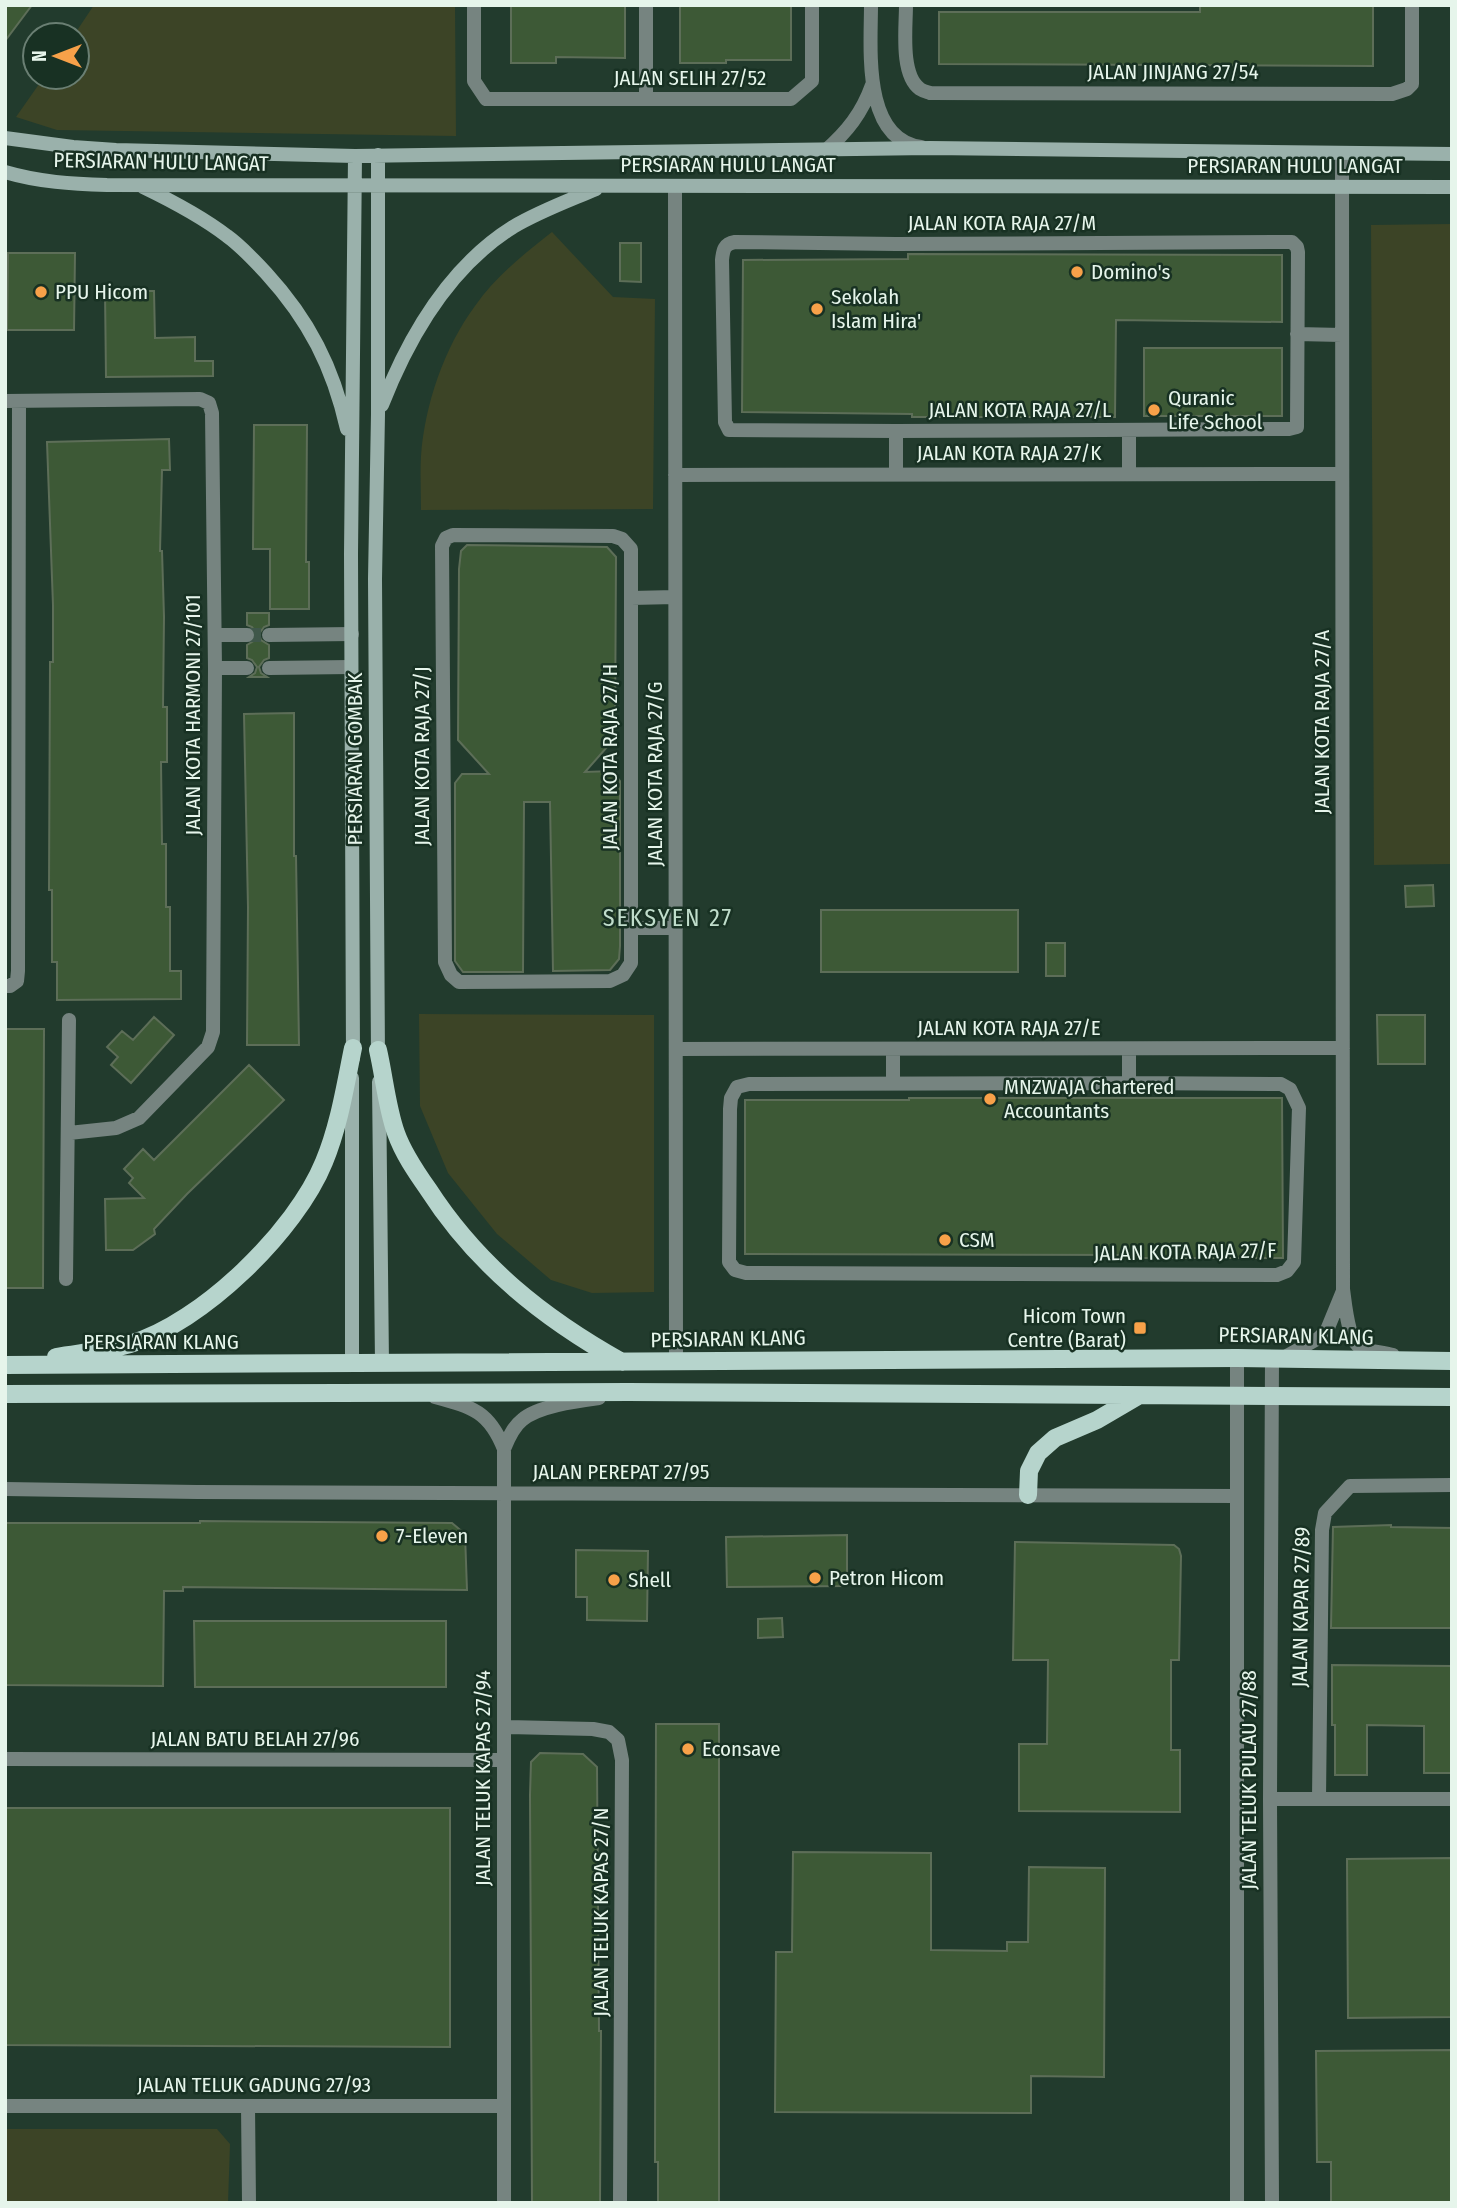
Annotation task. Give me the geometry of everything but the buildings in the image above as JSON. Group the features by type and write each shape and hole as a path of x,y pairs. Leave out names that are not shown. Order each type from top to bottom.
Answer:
{"main road":[{"name":"PERSIARAN HULU LANGAT","path":"5,138 116,150 355,156 930,148 1452,154"},
{"name":"PERSIARAN GOMBAK","path":"378,155 379,414 375,579 382,1364"},
{"name":"PERSIARAN GOMBAK","path":"352,1364 351,667 355,156"},
{"name":"PERSIARAN HULU LANGAT","path":"5,172 67,183 139,185 1452,187"},
{"path":"139,185 174,202 229,237 284,293 306,322 322,353 340,397 352,454"},
{"path":"379,414 416,330 446,288 478,254 511,229 544,210 604,186"},
{"path":"7,1365 129,1345 147,1338 167,1329 213,1298 255,1261 287,1226 306,1198 323,1165 337,1128 353,1048"},
{"path":"378,1049 396,1133 407,1157 449,1223 506,1282 564,1328 623,1363"},
{"name":"PERSIARAN KLANG","path":"7,1365 1237,1358 1452,1361"},
{"path":"5,1394 628,1392 1452,1396"},
{"path":"1028,1495 1029,1471 1038,1453 1055,1438 1097,1420 1138,1396"}],"street":[{"name":"JALAN SELIH 27/52","path":"474,5 474,81 486,99 791,99 813,81 813,5"},
{"path":"646,5 646,99"},
{"path":"871,5 872,85 880,111 900,139 913,146 930,148"},
{"name":"JALAN JINJANG 27/54","path":"906,5 906,61 910,77 919,89 930,93 1392,94 1407,89 1412,84 1412,5"},
{"path":"825,150 844,135 866,102 872,85"},
{"name":"JALAN KOTA RAJA 27/A","path":"1342,154 1343,1290 1350,1333 1356,1344 1361,1348 1419,1360"},
{"name":"JALAN KOTA RAJA 27/G","path":"675,186 676,1362"},
{"name":"JALAN KOTA RAJA 27/M","path":"739,431 729,430 725,422 722,260 724,247 728,243 1292,242 1298,252 1298,423"},
{"path":"1297,334 1342,335"},
{"name":"JALAN KOTA HARMONI 27/101","path":"12,401 200,399 209,403 212,414 215,635 213,1032 208,1047 139,1118 116,1128 69,1133"},
{"path":"11,984 18,971 12,401"},
{"name":"JALAN KOTA RAJA 27/L","path":"739,431 1289,429 1297,427 1298,423"},
{"path":"896,431 896,474"},
{"path":"1129,431 1129,474"},
{"name":"JALAN KOTA RAJA 27/K","path":"675,475 1342,474"},
{"name":"JALAN KOTA RAJA 27/J","path":"622,539 613,536 453,535 446,538 442,546 445,962 451,975 459,982 610,981 623,975"},
{"name":"JALAN KOTA RAJA 27/H","path":"622,539 631,549 631,963 623,975"},
{"path":"631,598 675,597"},
{"path":"269,635 352,634"},
{"path":"215,635 247,635"},
{"path":"269,668 351,667"},
{"path":"215,668 247,668"},
{"path":"631,928 676,928"},
{"path":"66,1279 69,1020"},
{"name":"JALAN KOTA RAJA 27/E","path":"676,1049 1343,1048"},
{"path":"893,1049 893,1084"},
{"path":"1129,1049 1129,1083"},
{"name":"JALAN KOTA RAJA 27/F","path":"1129,1083 1281,1084 1290,1089 1299,1108 1294,1262 1287,1271 1277,1275 746,1273 735,1270 729,1262 730,1109 731,1098 737,1087 749,1084 1129,1083"},
{"name":"JALAN KOTA RAJA 27/A","path":"1277,1358 1318,1338 1327,1330 1343,1290"},
{"name":"JALAN TELUK PULAU 27/88","path":"1237,1358 1237,2203"},
{"name":"JALAN TELUK PULAU 27/88","path":"1272,2203 1269,1799 1271,1396 1277,1358"},
{"path":"504,1449 522,1419 532,1414 628,1392"},
{"path":"420,1393 480,1412 497,1430 504,1449"},
{"name":"JALAN TELUK KAPAS 27/94","path":"504,1449 504,2203"},
{"name":"JALAN KAPAR 27/89","path":"1319,1799 1322,1530 1325,1513 1350,1486 1452,1485"},
{"name":"JALAN PEREPAT 27/95","path":"5,1489 1237,1496"},
{"name":"JALAN TELUK KAPAS 27/N","path":"504,1727 593,1729 610,1732 618,1740 622,1760 620,2203"},
{"name":"JALAN BATU BELAH 27/96","path":"5,1759 504,1760"},
{"path":"1269,1799 1452,1799"},
{"name":"JALAN TELUK GADUNG 27/93","path":"5,2106 503,2106"},
{"path":"248,2106 250,2203"}],"green space":[{"path":"94,5 455,5 456,136 57,130 16,117 34,91 91,91 91,21 83,21"},
{"path":"1452,224 1452,864 1374,865 1371,225"},
{"path":"552,232 613,297 655,299 653,509 421,510 423,436 445,358 464,322 483,295 511,266"},
{"path":"419,1014 654,1015 654,1292 592,1293 551,1280 497,1234 448,1173 420,1106"},
{"path":"5,2129 217,2129 230,2144 228,2203 5,2203"}],"tunnel":[{"path":"247,635 269,635"}],"place":[{"name":"Domino's","path":"1077,272"},
{"name":"PPU Hicom","path":"41,292"},
{"name":"Sekolah Islam Hira'","path":"817,309"},
{"name":"Quranic Life School","path":"1154,410"},
{"name":"MNZWAJA Chartered Accountants","path":"990,1099"},
{"name":"CSM","path":"945,1240"},
{"name":"Hicom Town Centre (Barat)","path":"1140,1328"},
{"name":"7-Eleven","path":"382,1536"},
{"name":"Petron Hicom","path":"815,1578"},
{"name":"Shell","path":"614,1580"},
{"name":"Econsave","path":"688,1749"}],"district":[{"name":"SEKSYEN 27","path":"668,918"}]}
